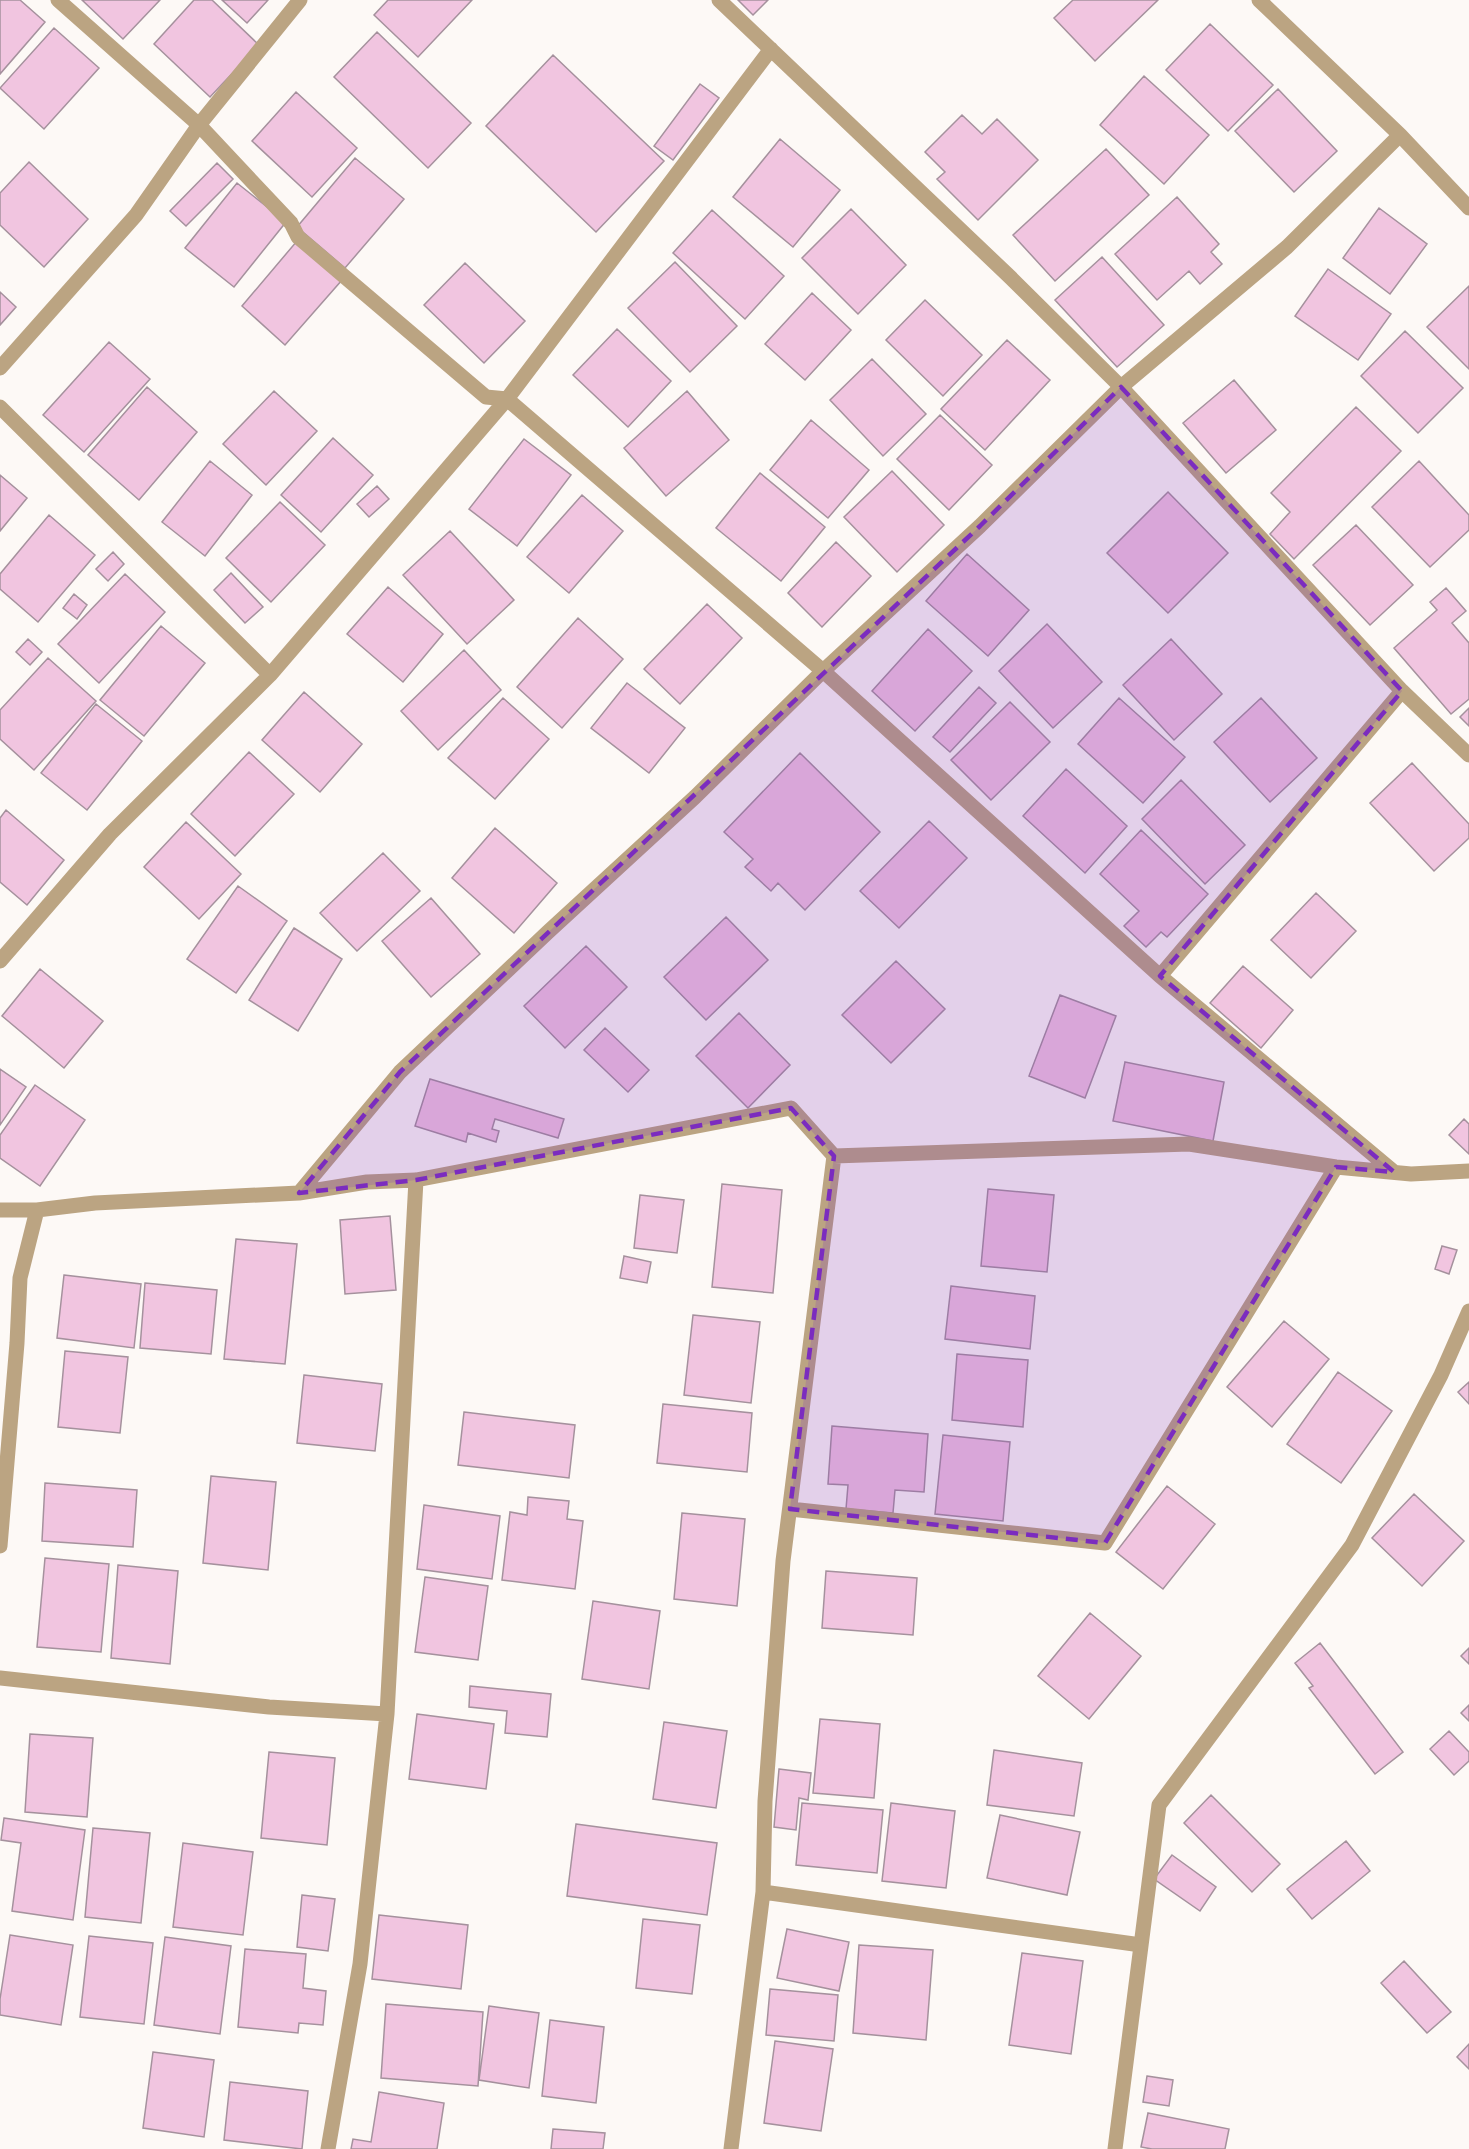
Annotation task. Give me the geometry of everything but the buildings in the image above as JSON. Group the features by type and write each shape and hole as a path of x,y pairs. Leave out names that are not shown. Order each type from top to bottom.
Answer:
{"street":[{"path":"58,0 199,125 291,223 298,237 486,397 507,399 823,671 1160,976 1394,1172"},
{"path":"0,369 136,214 199,125 300,0"},
{"path":"719,0 1002,269 1121,387 1402,691 1469,755"},
{"path":"1259,0 1400,135 1469,208"},
{"path":"0,961 110,834 270,675 507,399 771,49"},
{"path":"299,1193 400,1071 695,797 823,671 980,526 1121,387 1287,247 1400,135"},
{"path":"0,407 270,675"},
{"path":"1160,976 1402,691"},
{"path":"0,1210 37,1210 95,1203 299,1193 367,1182 416,1180 791,1108 834,1156 783,1561 765,1801 763,1892 730,2149"},
{"path":"834,1156 1189,1144 1336,1167 1411,1174 1469,1171"},
{"path":"790,1509 1105,1543 1336,1167"},
{"path":"328,2149 360,1964 387,1714 416,1180"},
{"path":"0,1546 17,1343 20,1278 37,1210"},
{"path":"1114,2149 1159,1805 1352,1545 1440,1375 1469,1311"},
{"path":"0,1678 269,1707 387,1714"},
{"path":"763,1892 1141,1945"}],"highlighted area":[{"path":"1121,387 1402,691 1160,976 1394,1172 1336,1167 1105,1543 790,1509 834,1156 791,1108 416,1180 299,1193 400,1072 980,526"}]}
